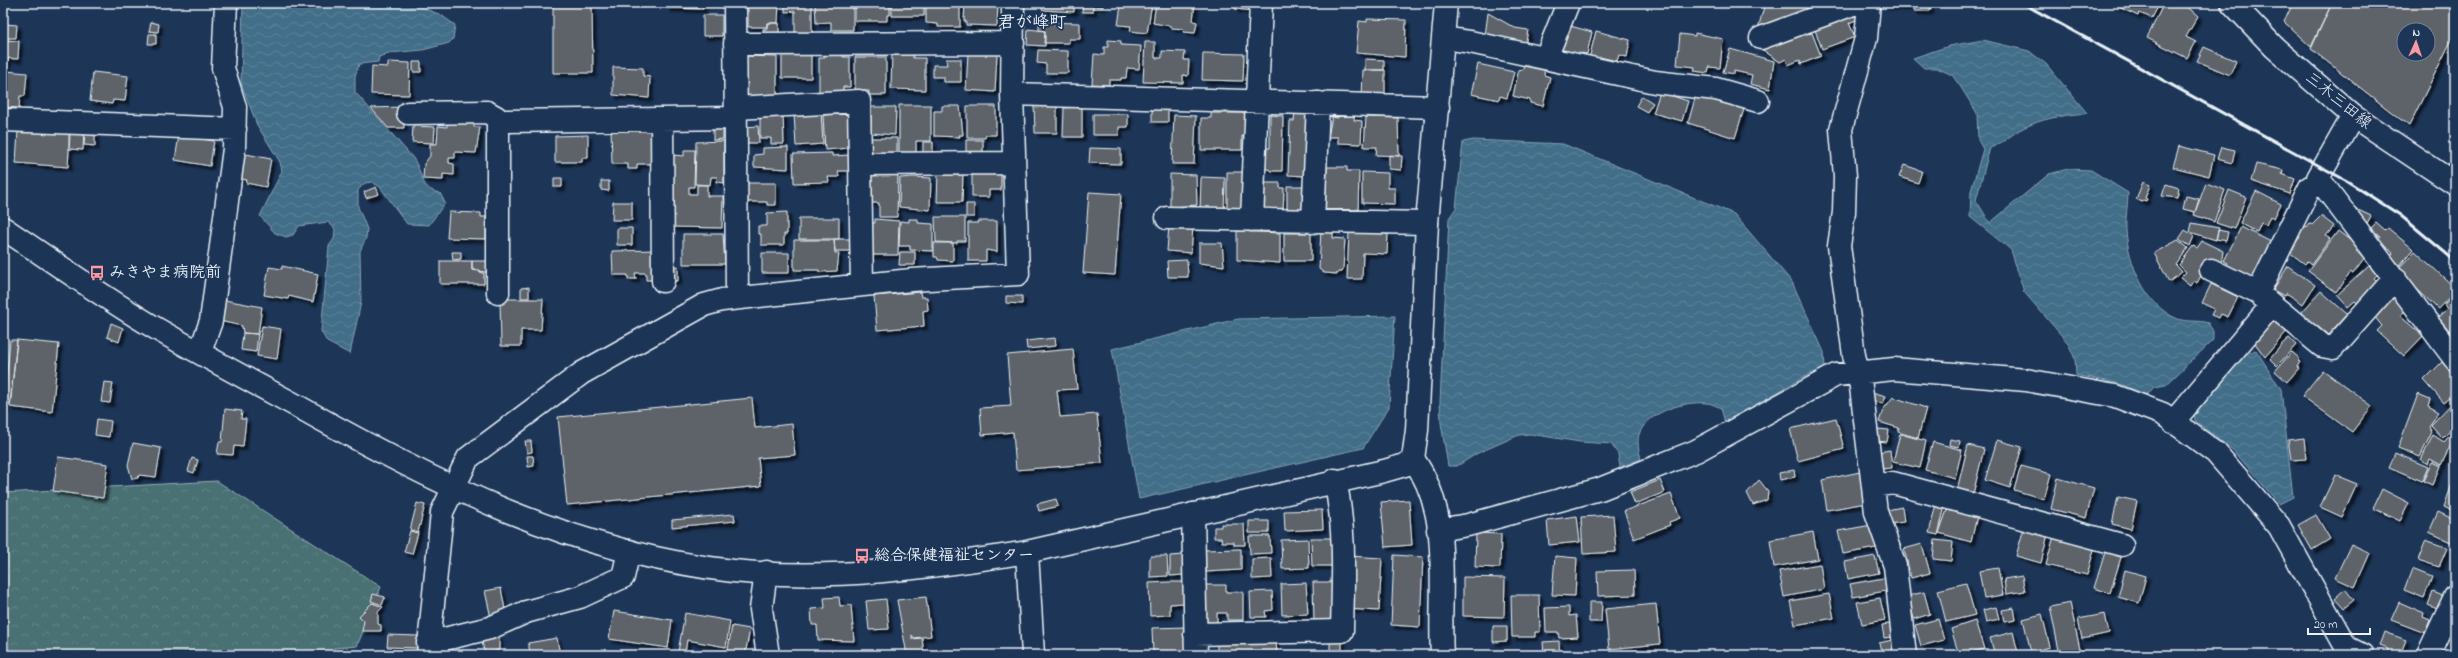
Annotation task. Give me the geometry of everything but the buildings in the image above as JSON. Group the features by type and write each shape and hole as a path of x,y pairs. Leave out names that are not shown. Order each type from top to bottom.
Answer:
{"street":[{"path":"200,352 211,321 235,128 235,107 223,68 226,3"},
{"path":"735,3 737,298"},
{"path":"629,551 622,577 587,593 526,612 490,628 428,649 442,512 468,458 582,373 704,305 737,298 918,279 1018,274 1012,94 1013,3"},
{"path":"1252,220 1261,3"},
{"path":"1442,655 1442,569 1437,511 1427,480 1413,459 1427,223 1446,3"},
{"path":"1546,58 1568,3"},
{"path":"1761,38 1856,3"},
{"path":"1869,3 1866,38 1841,129 1845,176 1844,212 1839,246 1840,264 1857,373 1861,387 1876,512 1895,566 1905,655"},
{"name":"三木三田線","path":"2232,3 2274,47 2353,116 2455,184"},
{"path":"1444,38 1470,42 1655,82 1716,89 1758,100"},
{"path":"736,44 1013,43"},
{"path":"1012,94 1438,107"},
{"path":"498,124 506,121 662,119 859,101 862,285"},
{"path":"1313,222 1318,104"},
{"path":"408,113 487,112 496,117 498,124 498,293"},
{"path":"2353,116 2318,178 2455,359"},
{"path":"662,119 663,281"},
{"path":"3,120 235,128"},
{"path":"860,164 1014,162"},
{"path":"2173,422 2265,299 2310,187 2321,182"},
{"path":"1167,218 1427,223"},
{"path":"3,228 156,328 394,460 513,515 596,543 690,564 735,571 864,573 979,560 1027,552 1405,465 1413,459"},
{"path":"2211,270 2265,299 2322,346 2333,348 2395,278"},
{"path":"1438,530 1468,525 1600,489 1696,451 1836,375 1894,369 2026,380 2115,396 2163,414 2216,453 2280,526 2346,647 2359,654"},
{"path":"1193,514 1196,644 1342,631 1344,546 1335,480"},
{"path":"1873,486 1893,483 2122,545"},
{"path":"1027,552 1033,655"},
{"path":"766,572 761,609 768,655"},
{"path":"2428,655 2455,597"}],"green space":[{"path":"217,481 381,587 357,646 334,648 333,655 3,655 3,493"}],"water":[{"path":"243,3 411,3 441,15 455,25 453,39 449,43 423,50 389,53 379,57 378,62 359,64 355,76 355,92 413,158 428,188 440,193 445,203 429,225 407,224 380,187 372,182 365,183 358,190 358,207 367,229 366,238 360,251 361,302 350,354 327,342 321,331 329,246 334,239 335,229 328,222 299,226 293,235 286,237 275,233 260,216 282,171 280,162 257,125 241,83"},
{"path":"1983,40 2029,51 2046,64 2087,113 2058,117 2037,122 2025,127 1990,148 1976,200 1990,223 2049,174 2068,169 2091,170 2128,193 2126,225 2127,242 2130,256 2140,282 2148,294 2166,313 2181,320 2208,323 2213,331 2213,340 2166,385 2154,387 2147,395 2117,383 2076,375 2075,359 2068,343 2024,292 2011,250 1970,217 1971,191 1983,149 1978,140 1977,113 1952,75 1937,68 1924,68 1913,58 1949,46"},
{"path":"1473,140 1563,144 1734,214 1792,282 1824,352 1825,368 1800,379 1725,423 1721,408 1708,403 1688,404 1660,413 1652,418 1640,432 1638,442 1641,459 1620,467 1618,454 1611,444 1580,442 1530,434 1519,435 1478,453 1457,466 1448,466 1441,423 1440,402 1449,218 1456,208 1463,142"},
{"path":"1395,316 1389,407 1363,448 1139,499 1112,349 1238,319"},
{"path":"2256,350 2281,389 2293,497 2279,504 2234,451 2195,421 2194,409 2243,355"}],"railway":[{"path":"2022,3 2347,181 2400,215 2455,261"}],"place":[{"name":"みきやま病院前","path":"97,273"},
{"name":"総合保健福祉センター","path":"862,556"}],"district":[{"name":"君が峰町","path":"1032,22"}]}
